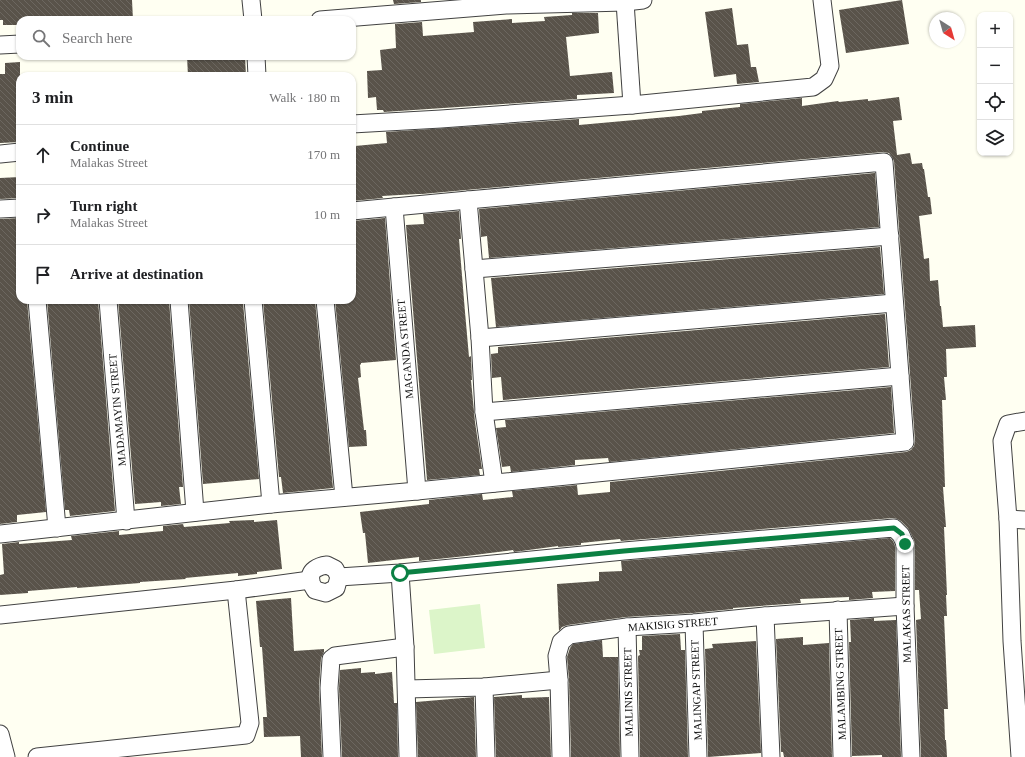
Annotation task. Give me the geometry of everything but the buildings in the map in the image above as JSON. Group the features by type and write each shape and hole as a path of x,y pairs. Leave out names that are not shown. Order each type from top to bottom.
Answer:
{"street":[{"path":"251,0 253,16"},
{"path":"356,17 506,5 625,2 643,0"},
{"path":"356,124 632,105 813,87 824,79 830,66 822,0"},
{"path":"625,2 632,105"},
{"path":"0,45 16,44"},
{"path":"256,60 257,72"},
{"path":"0,154 16,152"},
{"path":"0,534 271,504 417,491 905,442 884,162 356,211"},
{"path":"468,200 480,338 484,412 494,483"},
{"name":"MAGANDA STREET","path":"394,207 417,491"},
{"path":"0,209 16,208"},
{"path":"474,270 890,236"},
{"path":"480,338 894,303"},
{"path":"37,304 57,528"},
{"name":"MADAMAYIN STREET","path":"108,304 126,520"},
{"path":"179,304 195,512"},
{"path":"254,304 271,504"},
{"path":"325,304 344,497"},
{"path":"484,412 900,376"},
{"path":"1022,753 1018,641 1002,441 1008,424 1025,421"},
{"path":"1008,519 1025,520"},
{"name":"MALAKAS STREET","path":"236,590 310,580 312,572 318,566 327,565 335,569 339,577 400,573 624,551 894,528 902,534 905,544 905,606 911,757"},
{"path":"400,573 407,689 408,757"},
{"path":"0,615 236,590 250,723 246,735 36,757"},
{"name":"MAKISIG STREET","path":"561,757 557,656 561,642 569,635 627,627 905,606"},
{"name":"MALAMBING STREET","path":"838,610 842,757"},
{"path":"765,616 771,757"},
{"name":"MALINGAP STREET","path":"694,623 698,757"},
{"name":"MALINIS STREET","path":"627,627 630,757"},
{"path":"332,757 329,688 331,660 335,656 405,647"},
{"path":"407,689 484,687 559,680"},
{"path":"484,687 486,757"},
{"path":"0,734 6,757"}],"green space":[{"path":"480,604 485,648 434,654 429,610"}],"route":[{"path":"400,573 624,551 894,528 902,534 905,544"}]}
